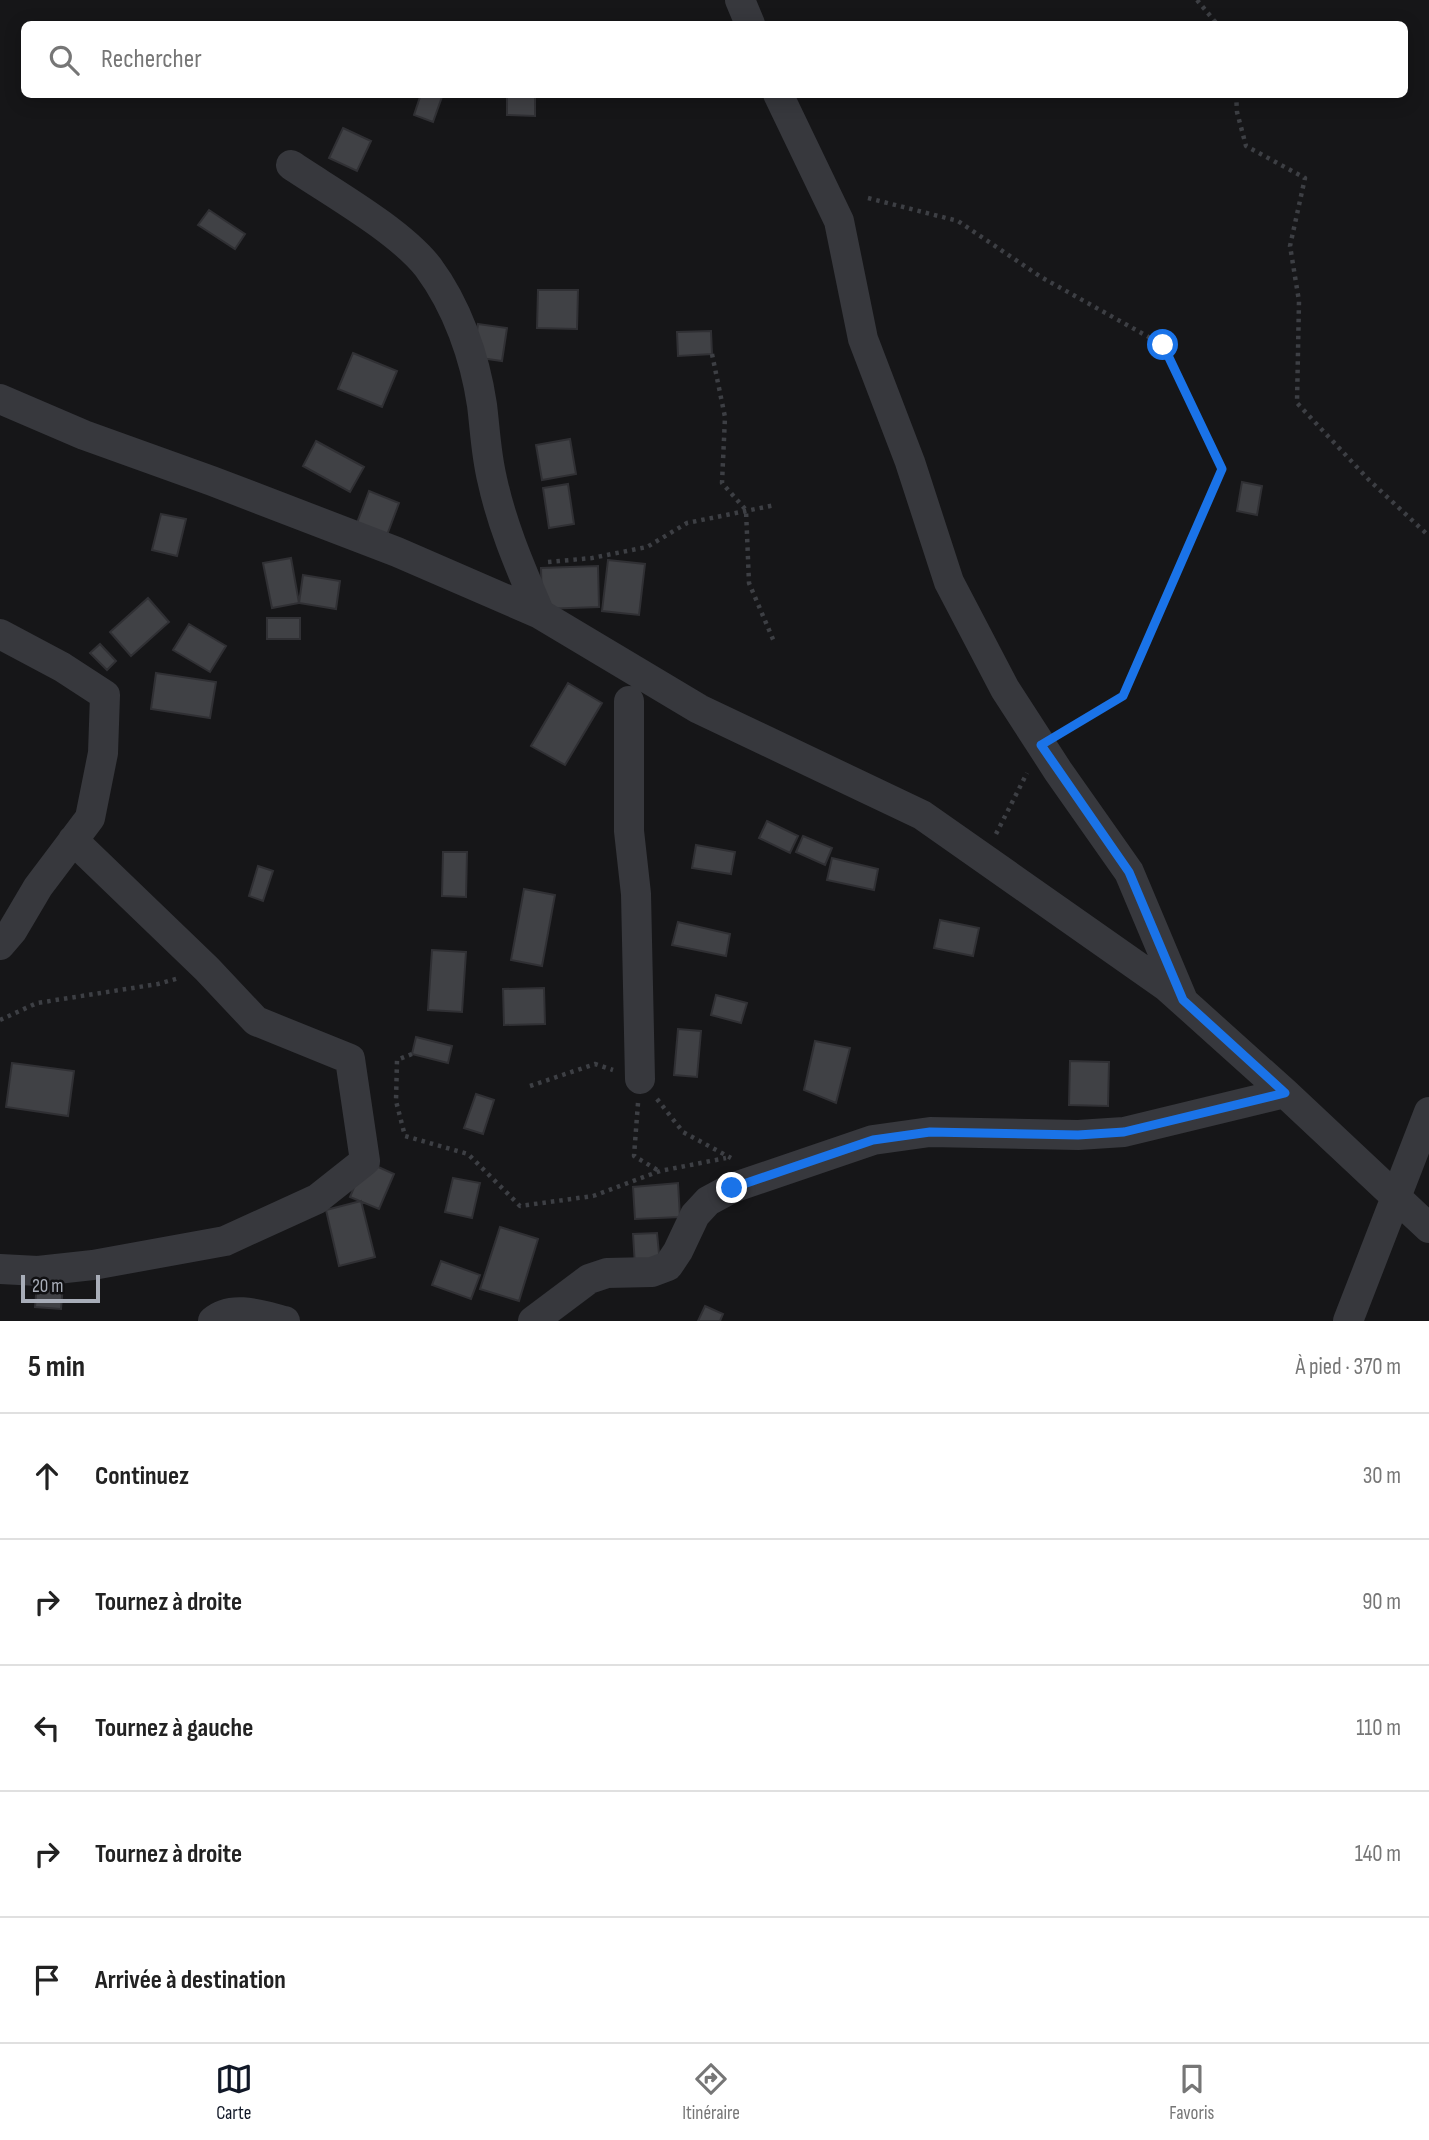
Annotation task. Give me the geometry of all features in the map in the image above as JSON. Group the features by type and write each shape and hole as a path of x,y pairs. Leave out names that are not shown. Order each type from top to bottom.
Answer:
{"street":[{"path":"740,0 749,21"},
{"path":"780,98 839,221 863,339 910,462 949,582 1005,689 1129,872 1183,1000"},
{"path":"291,165 391,232 426,265 448,298 472,356 482,403 491,475 507,536 540,614"},
{"path":"0,399 84,435 397,552 540,614 699,709 922,815 1183,1000 1429,1228"},
{"path":"0,634 62,667 105,695 103,753 90,818 38,887 12,931 0,945"},
{"path":"629,701 629,831 636,894 640,1079"},
{"path":"0,1269 38,1271 93,1265 225,1241 317,1199 365,1161 350,1059 256,1021 207,969 73,840"},
{"path":"533,1321 589,1279 607,1273 652,1272 668,1266 695,1215 708,1201 732,1188 873,1140 930,1132 1078,1135 1124,1132 1285,1093"},
{"path":"1348,1321 1429,1112"},
{"path":"213,1321 219,1316 246,1312 285,1321"}],"path":[{"path":"1197,0 1214,21"},
{"path":"1236,98 1246,146 1305,178 1290,246 1299,301 1297,402 1369,480 1429,536"},
{"path":"868,198 958,221 1041,277 1163,345 1222,469 1123,696 1041,745 983,858"},
{"path":"712,354 725,418 722,483 746,510 749,583 775,644"},
{"path":"520,565 592,558 647,547 687,523 775,505"},
{"path":"0,1020 37,1003 158,984 207,969"},
{"path":"412,1054 397,1060 396,1101 405,1136 468,1154 520,1206 593,1196 660,1171 730,1158"},
{"path":"530,1086 595,1063 640,1079 683,1132 765,1177"},
{"path":"640,1079 634,1156 660,1171"}],"building":[{"path":"420,98 442,98 433,122 414,115"},
{"path":"507,98 535,98 535,116 507,115"},
{"path":"343,128 371,141 357,171 329,158"},
{"path":"209,210 245,234 235,249 198,225"},
{"path":"538,290 578,290 577,329 537,328"},
{"path":"478,324 507,328 502,361 473,357"},
{"path":"711,331 712,354 678,356 677,332"},
{"path":"353,353 397,371 382,407 338,389"},
{"path":"570,439 576,474 542,480 536,445"},
{"path":"316,441 364,467 350,492 303,466"},
{"path":"1242,482 1262,486 1257,515 1237,511"},
{"path":"568,484 574,524 549,528 543,488"},
{"path":"369,491 399,503 387,535 357,523"},
{"path":"161,514 186,519 177,556 152,550"},
{"path":"291,558 299,603 272,608 263,563"},
{"path":"608,560 645,564 639,615 602,611"},
{"path":"598,566 599,607 542,609 541,568"},
{"path":"303,575 340,581 336,609 299,603"},
{"path":"148,598 169,622 131,656 110,632"},
{"path":"267,618 300,618 300,639 267,639"},
{"path":"189,624 226,646 210,672 173,650"},
{"path":"100,644 116,661 107,670 90,653"},
{"path":"156,673 216,682 210,718 151,709"},
{"path":"568,683 602,703 565,765 531,746"},
{"path":"767,821 798,836 790,853 759,838"},
{"path":"803,836 832,848 825,865 796,852"},
{"path":"696,845 735,852 731,874 692,868"},
{"path":"443,852 467,852 466,897 442,896"},
{"path":"832,858 878,869 874,890 827,880"},
{"path":"258,866 273,871 263,901 249,896"},
{"path":"524,889 555,895 542,966 511,960"},
{"path":"940,920 979,928 973,956 934,948"},
{"path":"678,922 730,934 726,956 672,945"},
{"path":"432,950 466,952 462,1012 428,1010"},
{"path":"544,988 545,1024 504,1025 503,989"},
{"path":"716,995 747,1003 741,1023 711,1015"},
{"path":"678,1029 701,1031 697,1077 674,1075"},
{"path":"416,1037 452,1046 448,1063 412,1054"},
{"path":"815,1041 850,1048 836,1103 804,1090"},
{"path":"1070,1061 1109,1062 1108,1106 1069,1105"},
{"path":"12,1063 74,1071 68,1116 6,1107"},
{"path":"476,1094 494,1100 483,1134 464,1128"},
{"path":"365,1161 394,1174 379,1209 350,1197"},
{"path":"453,1178 480,1183 472,1218 445,1212"},
{"path":"678,1183 680,1217 635,1219 633,1187"},
{"path":"361,1201 375,1257 339,1266 326,1210"},
{"path":"500,1227 538,1239 519,1301 480,1289"},
{"path":"657,1233 660,1264 635,1266 633,1234"},
{"path":"441,1261 480,1275 471,1299 432,1285"},
{"path":"38,1271 64,1273 61,1309 35,1307"},
{"path":"705,1306 723,1314 720,1321 698,1321"}],"route":[{"path":"732,1188 873,1140 930,1132 1078,1135 1124,1132 1285,1093 1183,1000 1129,872 1041,745 1123,696 1222,469 1163,345"}]}
